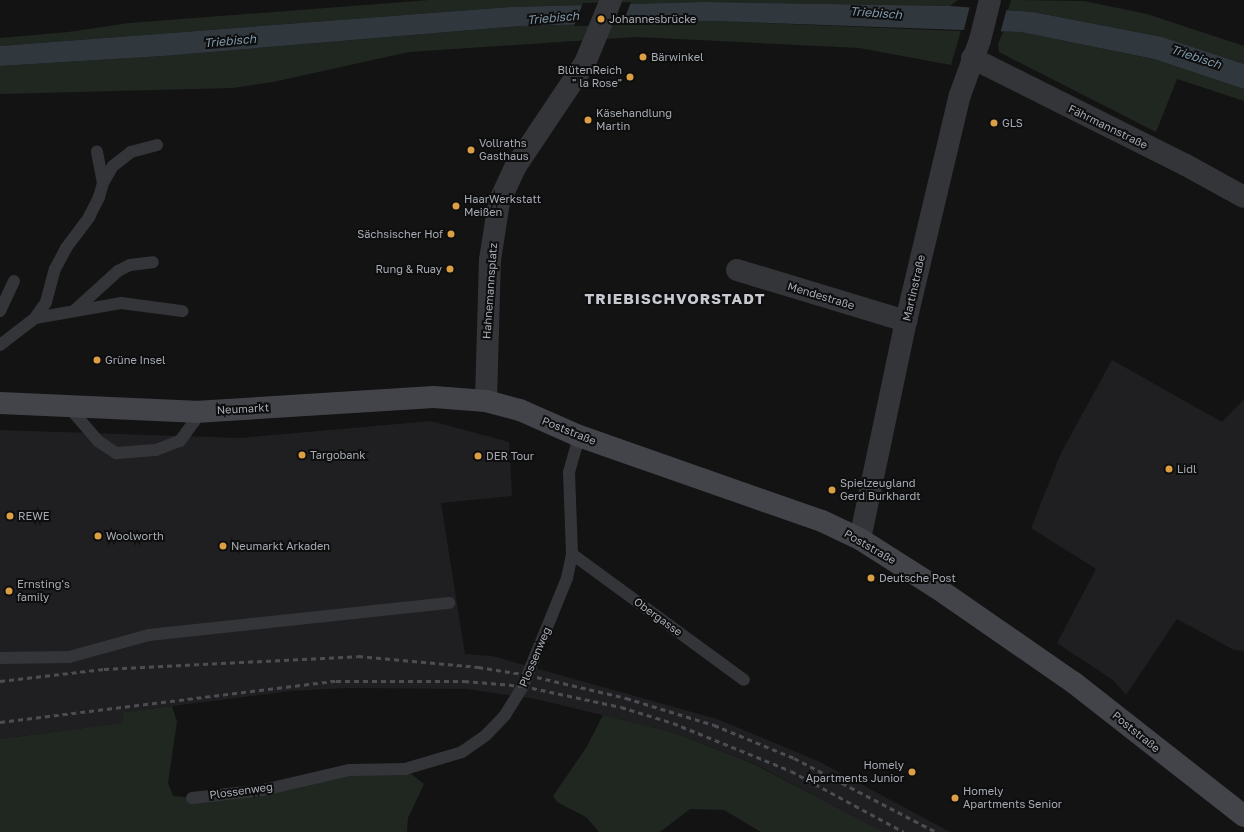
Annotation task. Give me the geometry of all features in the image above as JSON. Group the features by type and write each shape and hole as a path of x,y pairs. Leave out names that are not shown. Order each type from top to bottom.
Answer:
{"main road":[{"name":"Neumarkt","path":"0,404 67,405 195,412 434,397 486,401"},
{"name":"Poststraße","path":"486,401 520,410 578,436 822,521 860,539 938,588 1073,682 1244,816"}],"street":[{"name":"Hahnemannsplatz","path":"486,401 490,260 499,202 516,166 585,63 611,0"},
{"name":"Martinstraße","path":"860,539 906,321 960,95 976,49 990,0"},
{"name":"Fährmannstraße","path":"976,49 1244,197"},
{"name":"Mendestraße","path":"737,270 906,321"}],"lane":[{"path":"0,345 35,318 46,302 55,269 66,248 89,217 103,183 113,166 131,152 157,145"},
{"path":"97,152 103,183"},
{"path":"75,310 118,271 130,265 153,262"},
{"path":"0,311 14,281"},
{"path":"35,318 121,303 182,311"},
{"path":"67,405 98,441 116,453 156,450 180,441 194,422 195,412"},
{"name":"Plossenweg","path":"192,798 263,790 349,770 406,769 462,752 486,735 505,715 523,686 567,578 572,554 569,472 578,436"},
{"name":"Obergasse","path":"572,554 744,680"},
{"path":"0,658 69,657 149,635 449,603"}],"shaded area":[{"path":"429,0 958,0 950,6 704,2 510,7 0,46 0,38 68,32 129,23"},
{"path":"1011,0 1084,1 1147,14 1244,46 1244,64 1162,37 1033,12 1008,10"},
{"path":"715,21 961,31 951,65 859,48 636,37 409,52 273,82 233,88 0,94 0,66 163,56 520,26"},
{"path":"1003,32 1021,32 1154,59 1244,89 1244,101 1177,79 1156,132 999,52 998,44"},
{"path":"1112,360 1222,422 1244,399 1244,651 1234,650 1177,619 1126,695 1113,680 1057,643 1096,569 1031,528 1061,453"},
{"path":"431,421 509,442 512,496 441,503 465,654 492,656 717,719 820,762 950,832 884,832 755,764 672,732 536,699 466,689 346,688 291,691 125,712 122,723 0,739 0,430 240,438"},
{"path":"172,706 177,722 168,783 173,796 192,798 349,770 405,769 424,784 408,818 407,832 0,832 0,739 122,723 124,712"},
{"path":"603,715 672,732 754,764 884,832 761,832 724,810 690,809 660,832 599,832 586,817 557,802 553,796 586,748"}],"water":[{"name":"Triebisch","path":"704,2 950,6 1033,12 1162,37 1244,64 1244,89 1154,59 1021,32 715,21 520,26 163,56 0,66 0,46 510,7"}],"pier":[{"path":"631,2 622,25 574,26 583,3"},
{"path":"970,6 1007,8 1000,34 963,33"}],"railway":[{"path":"0,681 104,669 358,656 478,667 528,675 626,698 714,725 794,758 936,832"},
{"path":"0,722 336,681 464,681 523,686 621,707 673,723 791,771 904,832"}],"place":[{"name":"Johannesbrücke","path":"601,19"},
{"name":"Bärwinkel","path":"643,57"},
{"name":"BlütenReich \" la Rose\"","path":"630,77"},
{"name":"Käsehandlung Martin","path":"588,120"},
{"name":"GLS","path":"994,123"},
{"name":"Vollraths Gasthaus","path":"471,150"},
{"name":"HaarWerkstatt Meißen","path":"456,206"},
{"name":"Sächsischer Hof","path":"451,234"},
{"name":"Rung & Ruay","path":"450,269"},
{"name":"Grüne Insel","path":"97,360"},
{"name":"Targobank","path":"302,455"},
{"name":"DER Tour","path":"478,456"},
{"name":"Lidl","path":"1169,469"},
{"name":"Spielzeugland Gerd Burkhardt","path":"832,490"},
{"name":"REWE","path":"10,516"},
{"name":"Woolworth","path":"98,536"},
{"name":"Neumarkt Arkaden","path":"223,546"},
{"name":"Deutsche Post","path":"871,578"},
{"name":"Ernsting's family","path":"9,591"},
{"name":"Homely Apartments Junior","path":"912,772"},
{"name":"Homely Apartments Senior","path":"955,798"}],"district":[{"name":"TRIEBISCHVORSTADT","path":"675,299"}]}
